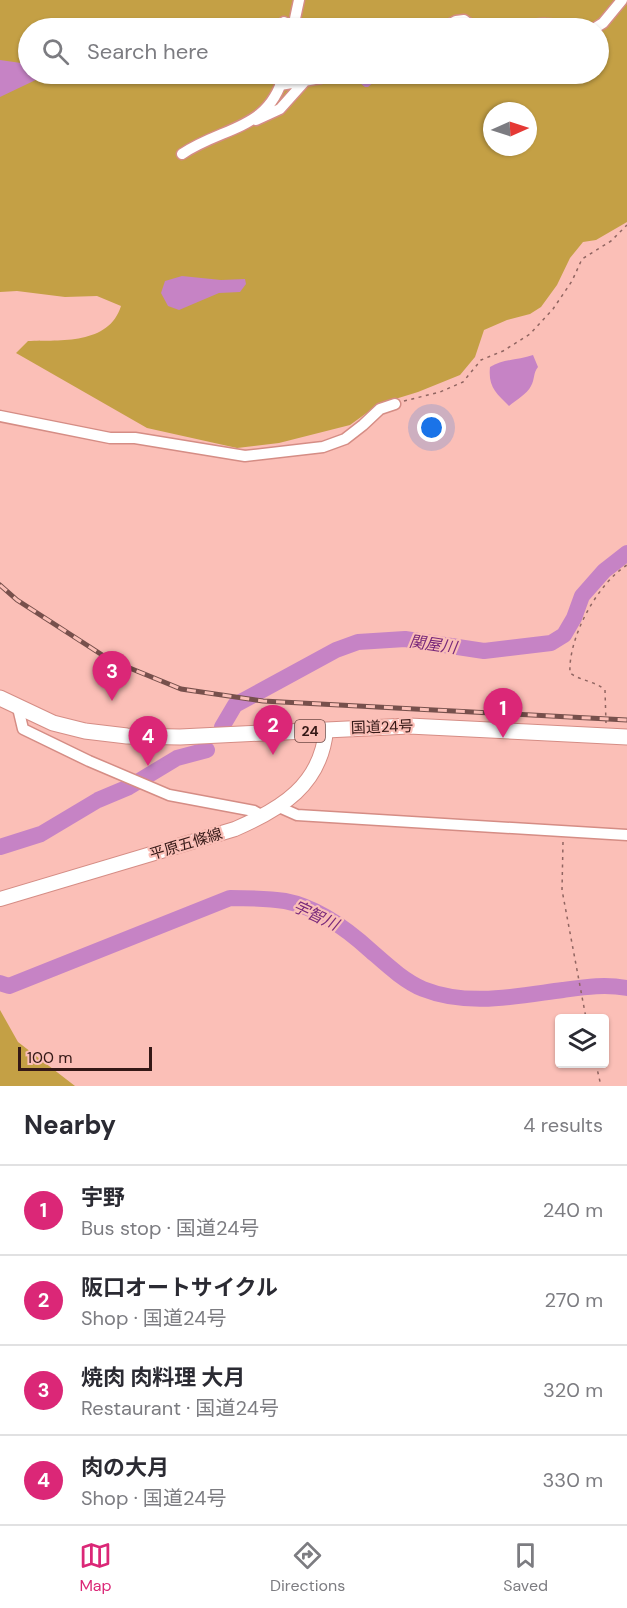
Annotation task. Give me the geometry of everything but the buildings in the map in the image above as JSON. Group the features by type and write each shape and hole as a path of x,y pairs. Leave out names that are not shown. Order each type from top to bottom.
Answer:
{"highway":[{"name":"国道24号","path":"0,698 53,723 86,731 127,736 180,737 409,726 627,737"}],"main road":[{"name":"平原五條線","path":"0,899 235,829 263,816 279,807 302,786 312,772 325,745 326,730"}],"street":[{"path":"291,18 299,0"},
{"path":"607,18 622,0"},
{"path":"182,154 195,146 280,109 295,84"},
{"path":"252,122 272,103 280,85"},
{"path":"0,416 110,438 135,438 245,456 323,447 345,439 380,409 395,404"},
{"path":"18,708 23,729 89,761 169,795 254,812 263,816"},
{"path":"279,807 297,815 627,835"}],"path":[{"path":"395,404 440,392 463,382 481,360 503,351 530,334 553,309 572,280 582,259 611,241 627,225"},
{"path":"606,719 605,690 598,684 579,680 570,673 569,658 575,634 601,591 618,571 627,565"},
{"path":"564,832 562,890 585,1014"},
{"path":"598,1068 602,1086"}],"shaded area":[{"path":"0,0 627,0 627,222 596,240 583,242 570,258 557,285 541,307 530,314 507,320 484,330 475,357 460,375 418,392 379,404 350,425 279,443 237,448 147,428 16,353 28,341 68,340 95,334 115,319 121,306 97,296 65,297 17,291 0,292"},
{"path":"0,60 18,63 18,84 27,84 0,97"},
{"path":"182,276 221,280 245,279 246,284 240,292 219,293 179,310 168,306 161,293 165,281"},
{"path":"533,355 538,367 532,383 527,392 509,406 492,385 490,367 500,362"},
{"path":"0,1010 18,1042 75,1086 0,1086"}],"waterway":[{"name":"関屋川","path":"222,727 235,705 336,650 358,642 405,639 484,651 551,643 564,635 574,618 582,596 604,571 627,553"},
{"name":"関屋川","path":"0,847 41,834 98,800 129,787 177,758 207,750"},
{"name":"宇智川","path":"0,983 9,986 230,898 244,898 285,901 309,908 352,935 409,982 423,989 457,998 493,999 595,986 627,988"}],"railway":[{"path":"0,585 17,600 110,660 181,689 263,701 627,720"}],"place":[{"name":"焼肉 肉料理 大月","path":"112,701"},
{"name":"宇野","path":"503,738"},
{"name":"阪口オートサイクル","path":"273,755"},
{"name":"肉の大月","path":"148,766"}]}
